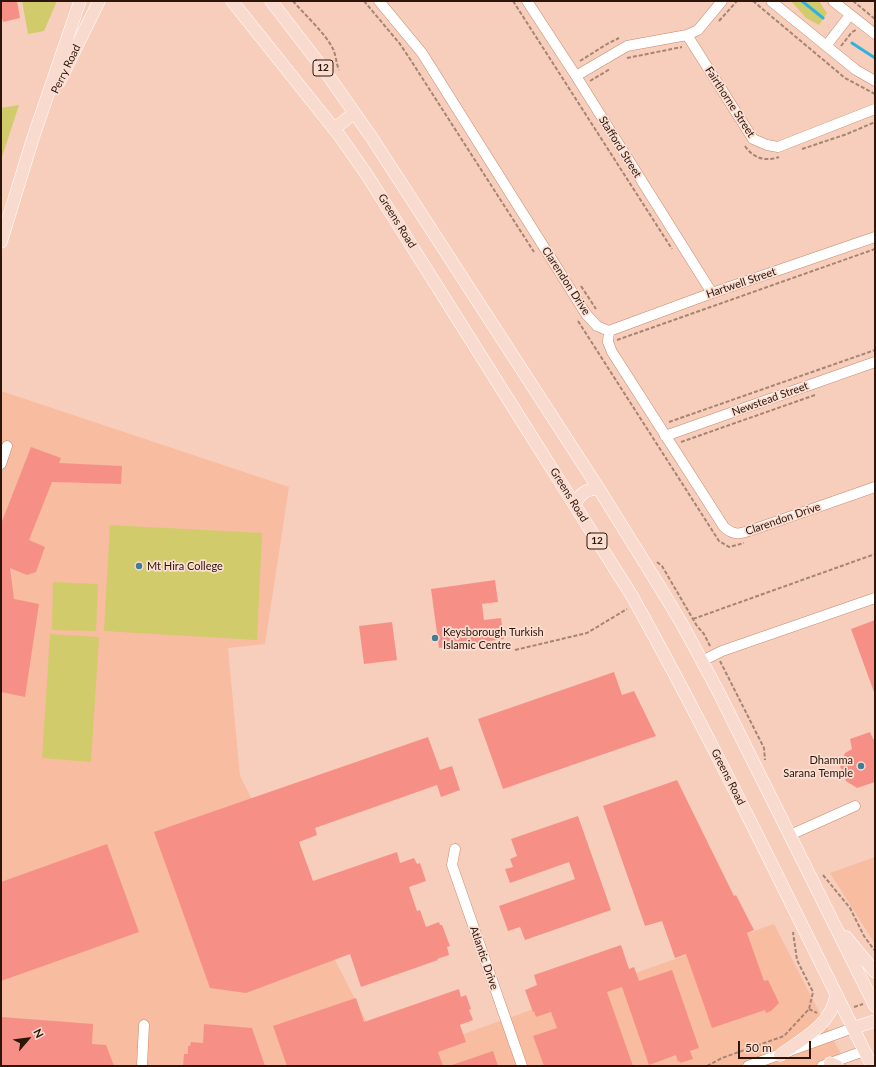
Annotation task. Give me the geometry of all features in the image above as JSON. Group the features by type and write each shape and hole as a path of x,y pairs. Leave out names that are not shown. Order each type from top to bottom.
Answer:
{"main road":[{"name":"Perry Road","path":"1,242 33,138 80,1"},
{"name":"Perry Road","path":"33,138 99,1"},
{"name":"Greens Road","path":"232,1 334,129 367,175 393,214 632,596 669,662 853,1028 870,1049 872,1066"},
{"name":"12","path":"271,1 325,71 372,138 599,489 661,588 702,661 875,1006"},
{"path":"334,129 354,112"},
{"path":"575,505 577,499 585,491 590,489 599,489"},
{"path":"833,921 875,972"},
{"path":"780,1054 811,1033 823,1022 831,1012 836,995"},
{"path":"853,1028 875,1021"}],"street":[{"name":"Clarendon Drive","path":"379,1 422,53 586,314 597,326 609,331 608,342 612,352 724,527 730,532 736,533 752,530 875,487"},
{"name":"Stafford Street","path":"527,1 576,76 712,293"},
{"path":"576,76 627,46 687,35 698,30 722,1"},
{"path":"771,1 856,70 875,81"},
{"path":"833,1 875,34"},
{"path":"826,46 850,15"},
{"name":"Fairthorne Street","path":"687,35 752,140 778,147 875,108"},
{"name":"Hartwell Street","path":"609,331 712,293 875,237"},
{"name":"Newstead Street","path":"665,436 875,362"},
{"path":"1,464 7,446"},
{"path":"702,661 722,651 875,598"},
{"path":"790,835 855,806"},
{"name":"Atlantic Drive","path":"455,849 452,865 522,1066"},
{"path":"142,1066 144,1025"},
{"path":"748,1066 853,1028"},
{"path":"830,1065 870,1049"}],"path":[{"path":"512,1 676,255"},
{"path":"753,1 845,78 875,94"},
{"path":"853,1 875,20"},
{"path":"827,63 852,32 859,29 871,16"},
{"path":"802,149 847,134 875,122"},
{"path":"743,141 749,152 757,157 765,160 774,159 781,156"},
{"path":"609,331 616,341 875,249"},
{"path":"578,281 600,314"},
{"path":"816,394 682,442 668,422 875,350"},
{"path":"693,619 875,554"},
{"path":"626,605 630,613"},
{"path":"515,650 587,633 628,609"},
{"path":"708,1066 722,1058 784,1036 809,1009 813,992 797,960 792,927"}],"shaded area":[{"path":"22,1 57,1 44,31 28,34"},
{"path":"791,1 819,1 827,13 819,25 806,18"},
{"path":"19,105 1,160 1,108"},
{"path":"1,391 289,487 265,644 228,648 240,776 387,1061 774,924 847,1066 1,1066"},
{"path":"110,525 262,533 257,640 104,631"},
{"path":"53,582 98,584 96,631 52,630"},
{"path":"50,634 99,637 91,762 42,758"},
{"path":"875,857 875,944 830,873"}],"building":[{"path":"1,1 17,1 20,18 3,22 1,14"},
{"path":"31,447 61,458 59,463 122,466 121,484 52,482 29,540 45,547 36,572 27,575 10,568 14,599 39,604 25,697 1,692 1,524"},
{"path":"495,580 498,602 482,604 484,620 501,618 504,639 439,648 431,589"},
{"path":"875,620 875,692 874,692 851,629"},
{"path":"392,622 397,660 364,664 359,626"},
{"path":"614,672 622,695 634,691 656,736 503,789 478,719"},
{"path":"870,732 873,739 875,739 875,782 857,788 846,781 840,766 845,753 852,749 850,739"},
{"path":"428,737 440,770 452,766 460,790 441,797 437,785 315,828 317,835 299,842 313,881 397,852 400,863 414,858 417,864 420,863 426,881 409,887 417,911 420,910 426,927 439,922 440,925 442,925 450,946 447,947 449,955 361,987 350,954 246,993 210,988 154,832"},
{"path":"677,780 734,896 736,895 754,930 747,933 764,981 768,980 779,1003 771,1011 766,1013 765,1010 712,1028 686,954 675,958 662,921 645,926 603,806"},
{"path":"578,816 611,910 525,940 520,927 508,931 499,906 575,879 569,862 510,883 505,869 513,867 510,859 517,856 511,839"},
{"path":"107,844 139,932 1,981 1,882"},
{"path":"621,945 629,969 634,967 639,981 672,970 699,1048 690,1051 693,1059 680,1063 680,1061 678,1062 676,1055 649,1065 622,987 607,992 633,1066 544,1066 533,1036 557,1028 551,1012 536,1017 534,1011 533,1012 525,990 537,985 534,975"},
{"path":"459,989 461,997 466,995 473,1020 460,1025 466,1042 438,1052 443,1066 287,1066 273,1026 356,998 364,1022"},
{"path":"1,1017 93,1024 92,1044 106,1045 114,1066 1,1066"},
{"path":"204,1024 252,1028 265,1066 183,1066 184,1054 188,1054 188,1046 190,1046 191,1042 203,1043"},
{"path":"493,1051 498,1066 452,1066 452,1065"}],"waterway":[{"path":"802,1 823,18"},
{"path":"852,43 875,58"}],"place":[{"name":"Mt Hira College","path":"139,566"},
{"name":"Keysborough Turkish Islamic Centre","path":"435,638"},
{"name":"Dhamma Sarana Temple","path":"861,766"}]}
